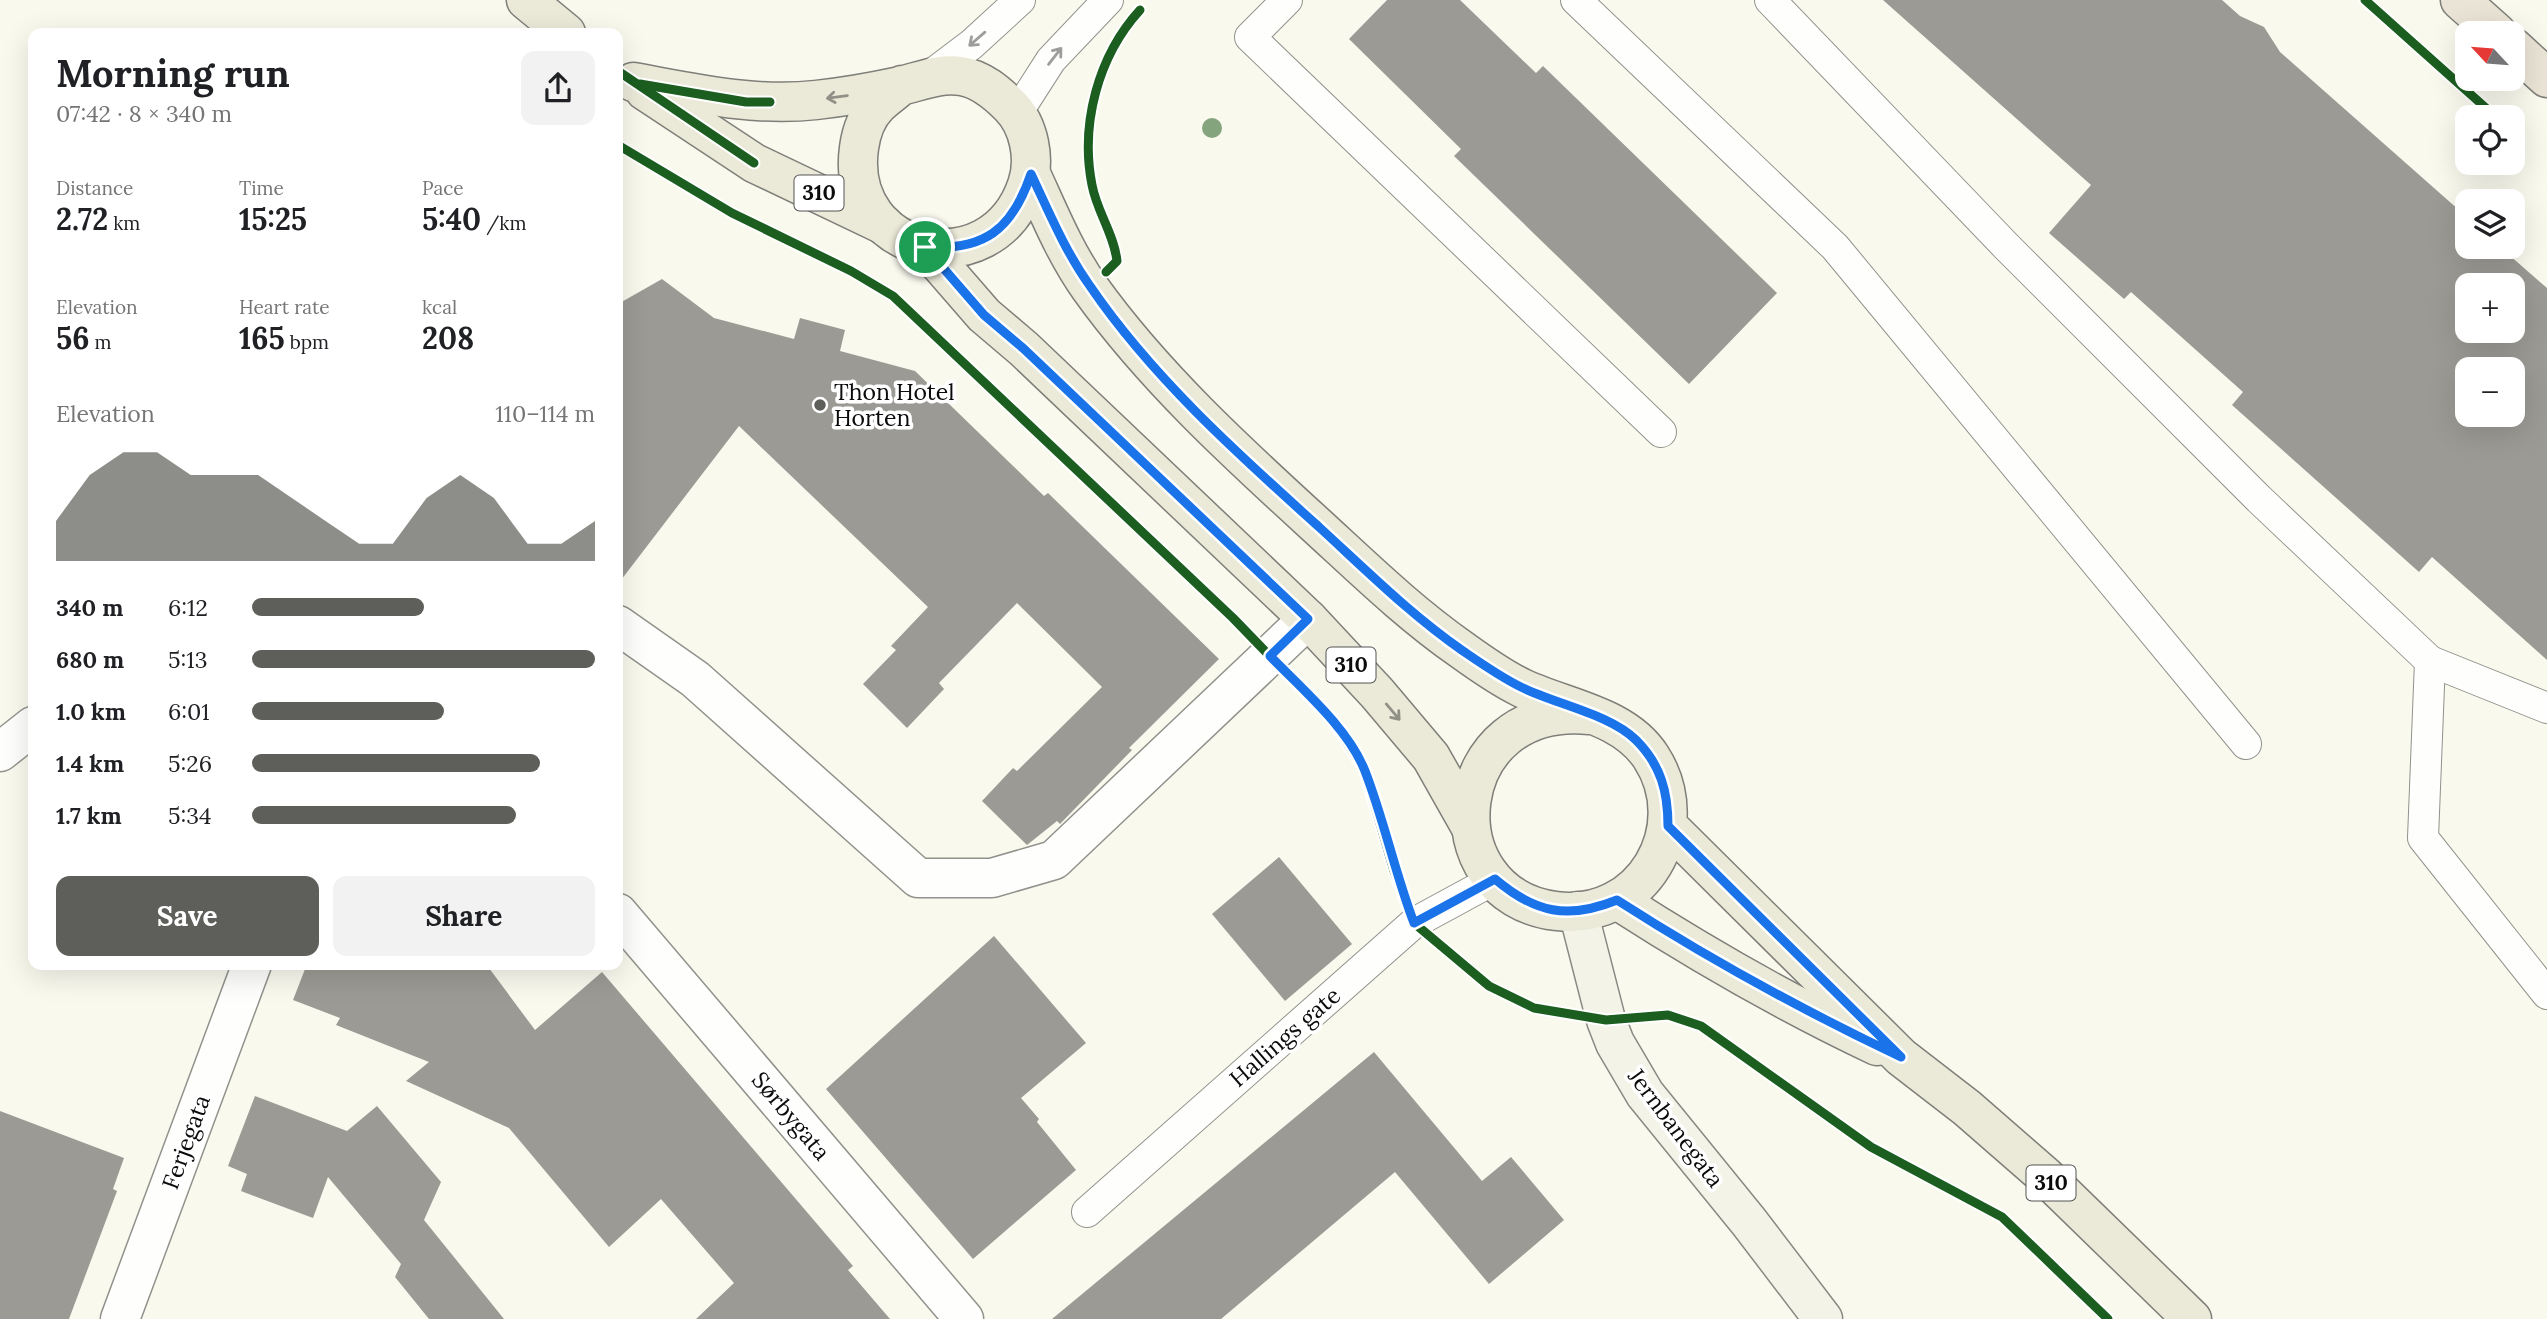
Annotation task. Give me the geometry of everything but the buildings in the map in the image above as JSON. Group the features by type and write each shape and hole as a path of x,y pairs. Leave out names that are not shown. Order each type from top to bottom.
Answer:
{"highway":[{"path":"2460,0 2484,21"},
{"path":"2525,58 2547,78"}],"main road":[{"path":"526,0 560,28"},
{"name":"310","path":"625,77 746,102 814,100 917,80 964,76 993,89 1017,113 1029,143 1031,174 1068,252 1090,288 1145,356 1249,463 1404,605 1462,650 1519,687 1613,723 1634,737 1650,755 1665,789 1668,826 1661,854 1651,871 1617,900 1578,912 1535,906 1516,897 1495,879 1482,863 1470,826 1431,757 1377,692 1308,619 1024,349 984,315 925,247"},
{"name":"310","path":"625,77 754,163 884,225 903,239 925,247 954,249 981,241 1005,224 1022,201 1031,174"},
{"name":"310","path":"884,225 865,199 856,167 861,134 877,106 917,80"},
{"name":"310","path":"1470,826 1470,802 1475,779 1502,739 1521,725 1543,717 1567,713 1590,715"},
{"name":"310","path":"1668,826 1901,1057 1967,1108 2045,1177 2192,1319"},
{"name":"310","path":"1617,900 1702,954 1800,1010 1901,1057"},
{"name":"Jernbanegata","path":"1578,912 1606,1020 1615,1044 1645,1094 1749,1222 1823,1319"}],"street":[{"path":"623,629 695,679 918,878 992,878 1054,860 1308,619"},
{"path":"0,752 28,730"},
{"name":"Sørbygata","path":"623,919 964,1319"},
{"name":"Ferjegata","path":"120,1319 250,970"}],"lane":[{"path":"917,80 972,44 1020,0"},
{"path":"1017,113 1051,60 1108,0"},
{"path":"1287,0 1250,37 1661,432"},
{"path":"1576,0 1835,247 2246,744"},
{"path":"1770,0 2007,246 2239,479 2430,661 2547,708"},
{"path":"2430,661 2423,838 2547,994"},
{"name":"Hallings gate","path":"1087,1212 1414,923 1495,879"}],"cycle path":[{"path":"2365,0 2483,105"},
{"path":"1106,272 1117,261 1113,242 1092,185 1089,162 1091,115 1103,70 1113,48 1140,10"},
{"path":"623,74 754,163"},
{"path":"640,84 746,102 770,102"},
{"path":"623,148 732,213 851,271 893,296 1233,618 1332,720 1364,769 1394,871 1414,923 1489,986 1534,1008 1606,1020 1668,1015 1701,1026 1871,1147 2002,1217 2108,1319"}],"place":[{"name":"Thon Hotel Horten","path":"820,405"}],"route":[{"path":"1031,174 1068,252 1090,288 1145,356 1249,463 1404,605 1462,650 1519,687 1613,723 1634,737 1650,755 1662,777 1668,801 1668,826 1901,1057 1800,1010 1702,954 1617,900 1578,912 1557,911 1535,906 1516,897 1495,879 1414,923 1394,871 1364,769 1332,720 1270,656 1308,619 1024,349 984,315 925,247 954,249 981,241 1005,224 1022,201 1031,174"}]}
